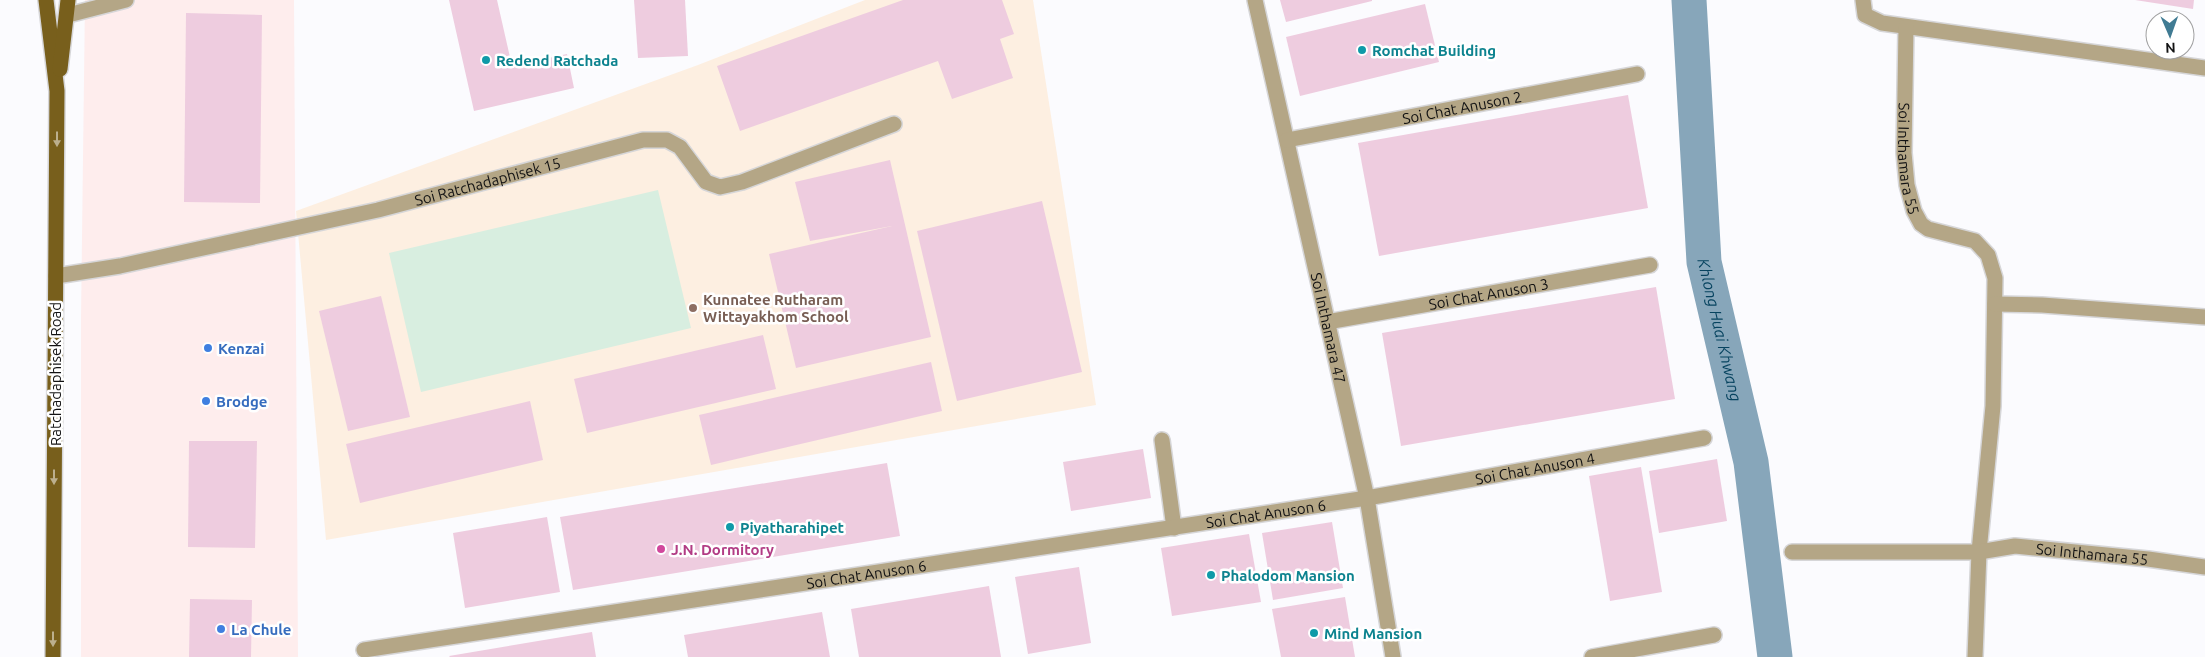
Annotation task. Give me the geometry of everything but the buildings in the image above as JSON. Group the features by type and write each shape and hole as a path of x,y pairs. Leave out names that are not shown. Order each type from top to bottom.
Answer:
{"main road":[{"name":"Ratchadaphisek Road","path":"46,0 57,91"},
{"name":"Ratchadaphisek Road","path":"52,657 57,91 68,7"}],"street":[{"path":"68,7 126,0"},
{"name":"Soi Inthamara 47","path":"1256,0 1367,498 1393,657"},
{"path":"1863,0 1865,15 1882,23 2205,68"},
{"name":"Soi Inthamara 55","path":"1906,27 1904,153 1907,185 1914,211 1921,224 1928,229 1975,241 1988,255 1996,278 1993,406 1979,552 1975,657"},
{"name":"Soi Chat Anuson 2","path":"1287,140 1637,74"},
{"name":"Soi Ratchadaphisek 15","path":"56,276 120,266 378,210 643,140 667,140 680,147 706,182 720,187 742,182 894,124"},
{"name":"Soi Chat Anuson 3","path":"1327,322 1650,265"},
{"path":"1995,304 2042,305 2205,317"},
{"name":"Soi Chat Anuson 4","path":"1367,498 1704,438"},
{"path":"1162,440 1174,528"},
{"name":"Soi Chat Anuson 6","path":"364,650 1367,498"},
{"name":"Soi Inthamara 55","path":"1792,552 1979,552 2015,546 2148,559 2205,567"},
{"path":"1592,657 1714,635"}],"shaded area":[{"path":"85,0 294,0 298,657 81,657 81,318"},
{"name":"Kunnatee Rutharam Wittayakhom School","path":"865,0 1033,0 1096,405 326,540 296,211 698,65"}],"green space":[{"path":"658,190 691,328 421,392 389,253"}],"waterway":[{"name":"Khlong Huai Khwang","path":"1689,0 1704,262 1751,462 1775,657"}],"place":[{"name":"Romchat Building","path":"1362,50"},
{"name":"Redend Ratchada","path":"486,60"},
{"name":"Kunnatee Rutharam Wittayakhom School","path":"693,308"},
{"name":"Kenzai","path":"208,348"},
{"name":"Brodge","path":"206,401"},
{"name":"Piyatharahipet","path":"730,527"},
{"name":"J.N. Dormitory","path":"661,549"},
{"name":"Phalodom Mansion","path":"1211,575"},
{"name":"La Chule","path":"221,629"},
{"name":"Mind Mansion","path":"1314,633"}]}
